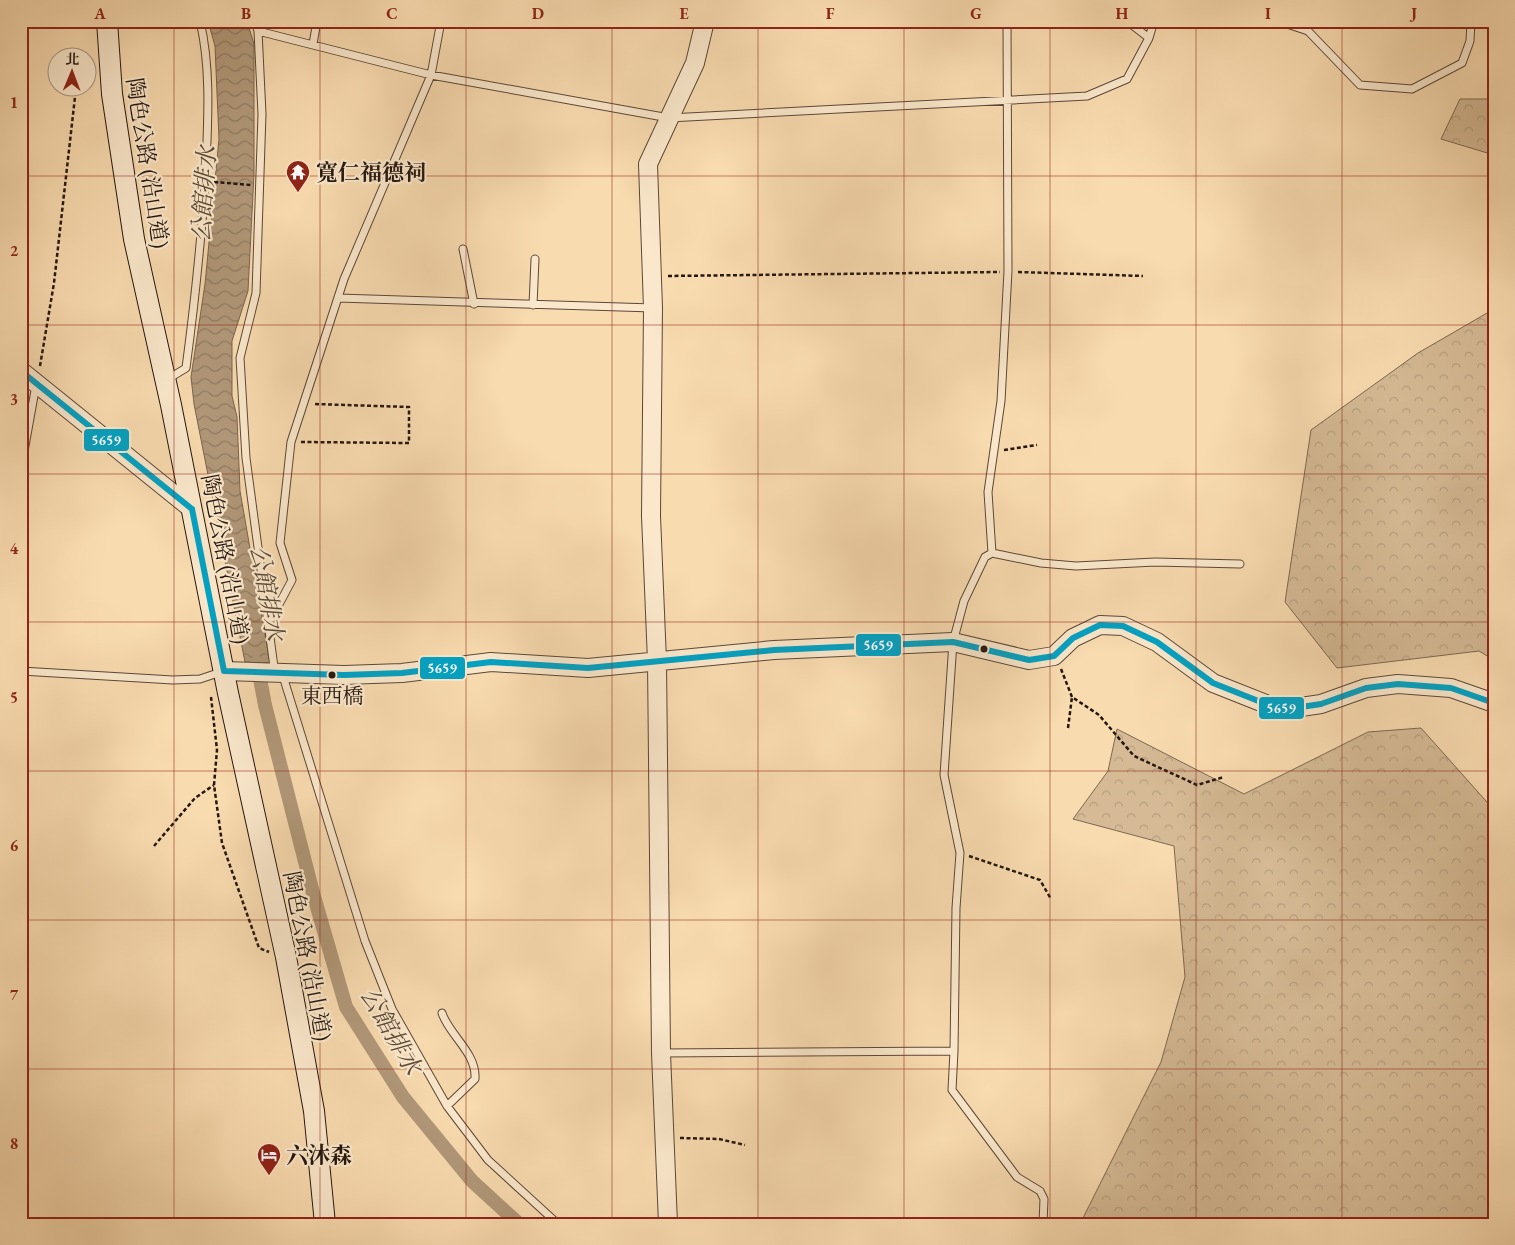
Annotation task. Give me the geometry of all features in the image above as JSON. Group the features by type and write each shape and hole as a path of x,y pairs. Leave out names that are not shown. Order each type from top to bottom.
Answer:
{"main road":[{"name":"陶色公路 (沿山道)","path":"107,21 112,94 134,239 192,510 234,671 314,1111 322,1174 324,1224"}],"street":[{"path":"668,1224 661,1053 657,660 651,516 653,308 648,164 695,63 705,21"},
{"path":"21,371 37,382 192,510"},
{"path":"234,671 344,676 402,673 491,662 588,668 774,650 953,642 1029,660 1054,656 1073,638 1100,625 1123,626 1157,642 1214,683 1271,706 1288,709 1321,704 1366,688 1398,684 1451,688 1494,703"}],"lane":[{"path":"165,380 186,368 198,275 205,181 208,83 200,21"},
{"path":"255,21 258,31 262,114 261,185 256,293 240,358 246,458 274,667 282,673 365,941 392,1009 447,1106 488,1160 558,1224"},
{"path":"313,44 317,21"},
{"path":"269,624 292,580 280,543 292,442 344,279 431,75 441,21"},
{"path":"992,553 988,492 1001,401 1008,271 1007,21"},
{"path":"1127,21 1149,38"},
{"path":"258,31 431,75 669,118 1087,96 1127,79 1149,38 1154,21"},
{"path":"1278,21 1308,31 1360,85 1412,89 1462,63 1470,41 1471,21"},
{"path":"463,249 474,304"},
{"path":"533,305 535,259"},
{"path":"338,298 474,304 653,308"},
{"path":"21,468 37,382"},
{"path":"1043,1224 1044,1200 1040,1191 1017,1177 952,1090 956,908 960,853 944,775 953,642 964,601 986,557 992,553 1041,564 1076,566 1155,562 1240,564"},
{"path":"21,672 173,680 200,679 234,671"},
{"path":"442,1013 445,1024 462,1043 476,1070 475,1079 447,1106"},
{"path":"661,1053 954,1051"}],"path":[{"path":"37,382 54,283 75,98"},
{"path":"205,181 261,185"},
{"path":"652,276 1008,271 1144,276"},
{"path":"292,442 409,444 409,407 305,403"},
{"path":"994,452 1037,445"},
{"path":"1054,656 1072,697 1068,728"},
{"path":"234,671 211,698 217,750 214,786 222,843 259,948 286,957"},
{"path":"1072,697 1099,715 1134,756 1197,785 1224,777"},
{"path":"154,846 195,798 214,786"},
{"path":"960,853 1040,880 1051,899"},
{"path":"664,1137 719,1140 745,1145"}],"green space":[{"path":"1460,99 1494,99 1494,155 1441,139"},
{"path":"1494,309 1494,660 1479,651 1337,668 1285,602 1311,430 1418,353"},
{"path":"1421,728 1494,810 1494,1224 1080,1224 1161,1062 1185,977 1174,846 1073,819 1108,771 1117,729 1244,794 1368,732"}],"water":[{"path":"208,21 247,21 254,44 254,174 248,291 232,341 232,396 237,417 240,491 270,663 245,662 194,404 191,377 205,284 219,139 215,46"}],"waterway":[{"name":"公館排水","path":"257,663 265,705 313,893 346,1007 403,1097 472,1181 519,1224"}],"transit line":[{"name":"5659","path":"21,371 192,509"},
{"name":"5659","path":"192,509 224,671"},
{"name":"5659","path":"224,671 344,675 402,673 491,662 588,668 774,650 953,642 1029,660 1054,656 1073,638 1100,625 1123,626 1157,642 1213,683 1271,706 1288,709 1321,704 1366,688 1398,684 1451,688 1494,703"}],"place":[{"name":"寬仁福德祠","path":"298,193"},
{"name":"東西橋","path":"332,675"},
{"name":"六沐森","path":"269,1176"}]}
